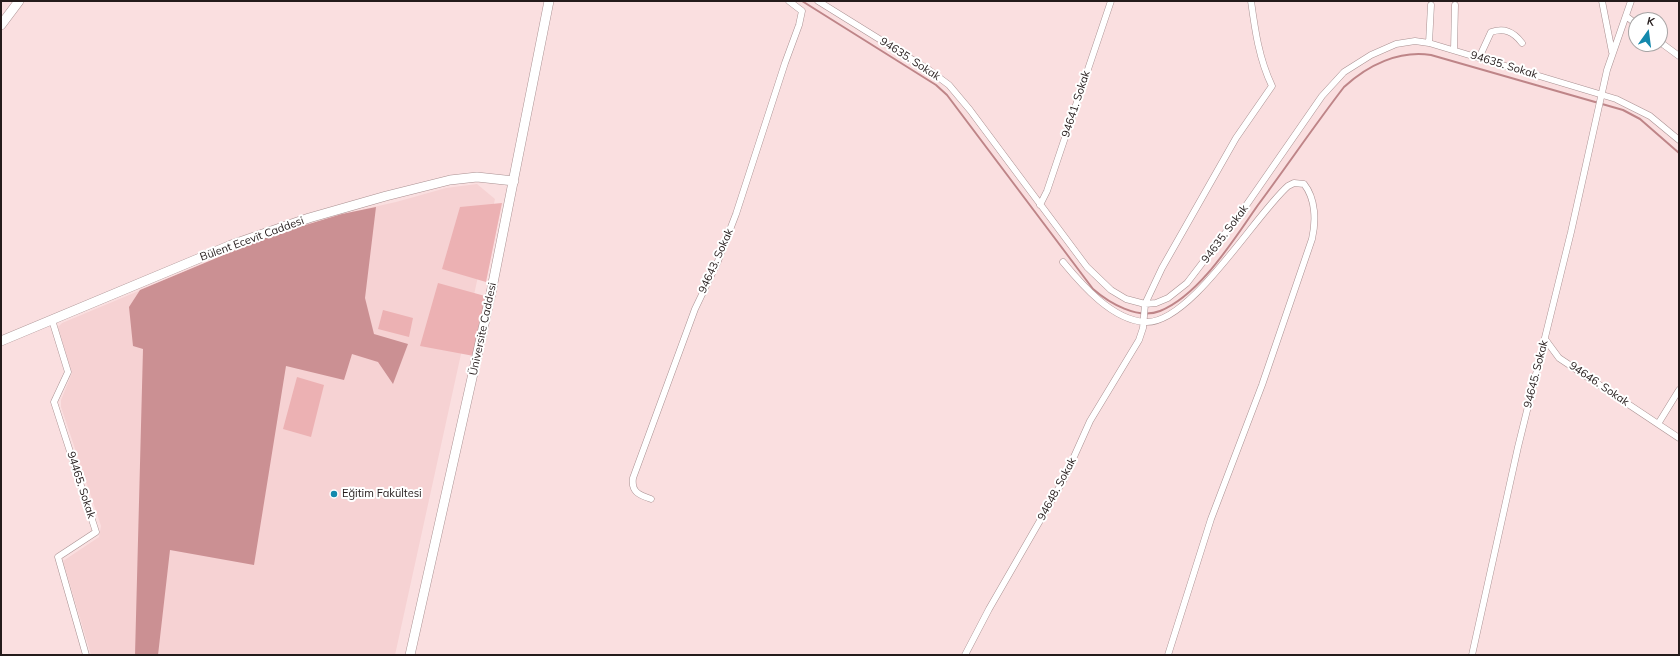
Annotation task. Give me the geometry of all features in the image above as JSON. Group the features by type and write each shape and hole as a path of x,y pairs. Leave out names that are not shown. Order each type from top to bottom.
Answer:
{"street":[{"path":"1,26 19,1"},
{"name":"Üniversite Caddesi","path":"410,655 491,293 549,1"},
{"name":"94643. Sokak","path":"651,500 634,491 632,488 633,478 695,309 718,261 733,221 785,62 799,25 802,10 789,1"},
{"name":"94635. Sokak","path":"818,1 929,70 949,85 970,110 1040,205 1101,282 1118,295 1146,304 1156,303 1168,298 1187,282 1245,208 1322,96 1344,72 1371,55 1396,44 1415,41 1429,43 1479,58 1601,100 1638,109 1679,140"},
{"name":"94641. Sokak","path":"1040,205 1047,191 1111,1"},
{"name":"94648. Sokak","path":"965,655 989,609 1064,479 1090,421 1139,340 1144,322 1146,304 1162,268 1236,138 1272,86 1264,70 1250,1"},
{"path":"1602,1 1609,29 1612,54"},
{"path":"1612,54 1631,1"},
{"path":"1429,43 1431,5"},
{"path":"1454,50 1455,5"},
{"path":"1479,58 1491,32 1502,29 1512,33 1522,42"},
{"path":"1668,48 1679,56"},
{"name":"94645. Sokak","path":"1472,655 1612,54"},
{"name":"Bülent Ecevit Caddesi","path":"1,341 231,245 309,218 386,196 450,180 477,177 514,181"},
{"path":"1063,262 1082,285 1102,302 1121,314 1144,322 1158,321 1180,308 1218,269 1282,191 1294,183 1304,184 1310,193 1314,229 1312,239 1262,385 1211,519 1168,655"},
{"name":"94465. Sokak","path":"52,320 68,372 54,402 96,532 58,558 86,655"},
{"name":"94646. Sokak","path":"1545,339 1559,358 1679,438"},
{"path":"1658,424 1679,390"}],"shaded area":[{"path":"477,184 495,199 395,655 91,655 63,561 99,537 101,526 61,407 61,400 72,373 58,327 62,323 270,236 342,214 396,202 446,188"},
{"path":"502,203 486,282 442,269 460,207"},
{"path":"376,207 365,298 374,334 408,344 393,384 378,362 352,354 344,380 286,366 254,565 170,550 158,655 135,655 143,349 133,346 129,307 140,290 269,236 342,214"},
{"path":"438,283 485,296 474,356 420,346"},
{"path":"383,310 413,318 409,337 378,329"},
{"path":"297,377 324,385 311,437 283,429"}],"waterway":[{"path":"802,1 936,85 947,95 1093,289 1107,300 1133,312 1151,313 1160,311 1175,303 1189,292 1215,265 1344,87 1363,72 1384,61 1396,57 1419,54 1431,55 1623,110 1640,119 1679,153"}],"place":[{"name":"Eğitim Fakültesi","path":"334,494"}]}
